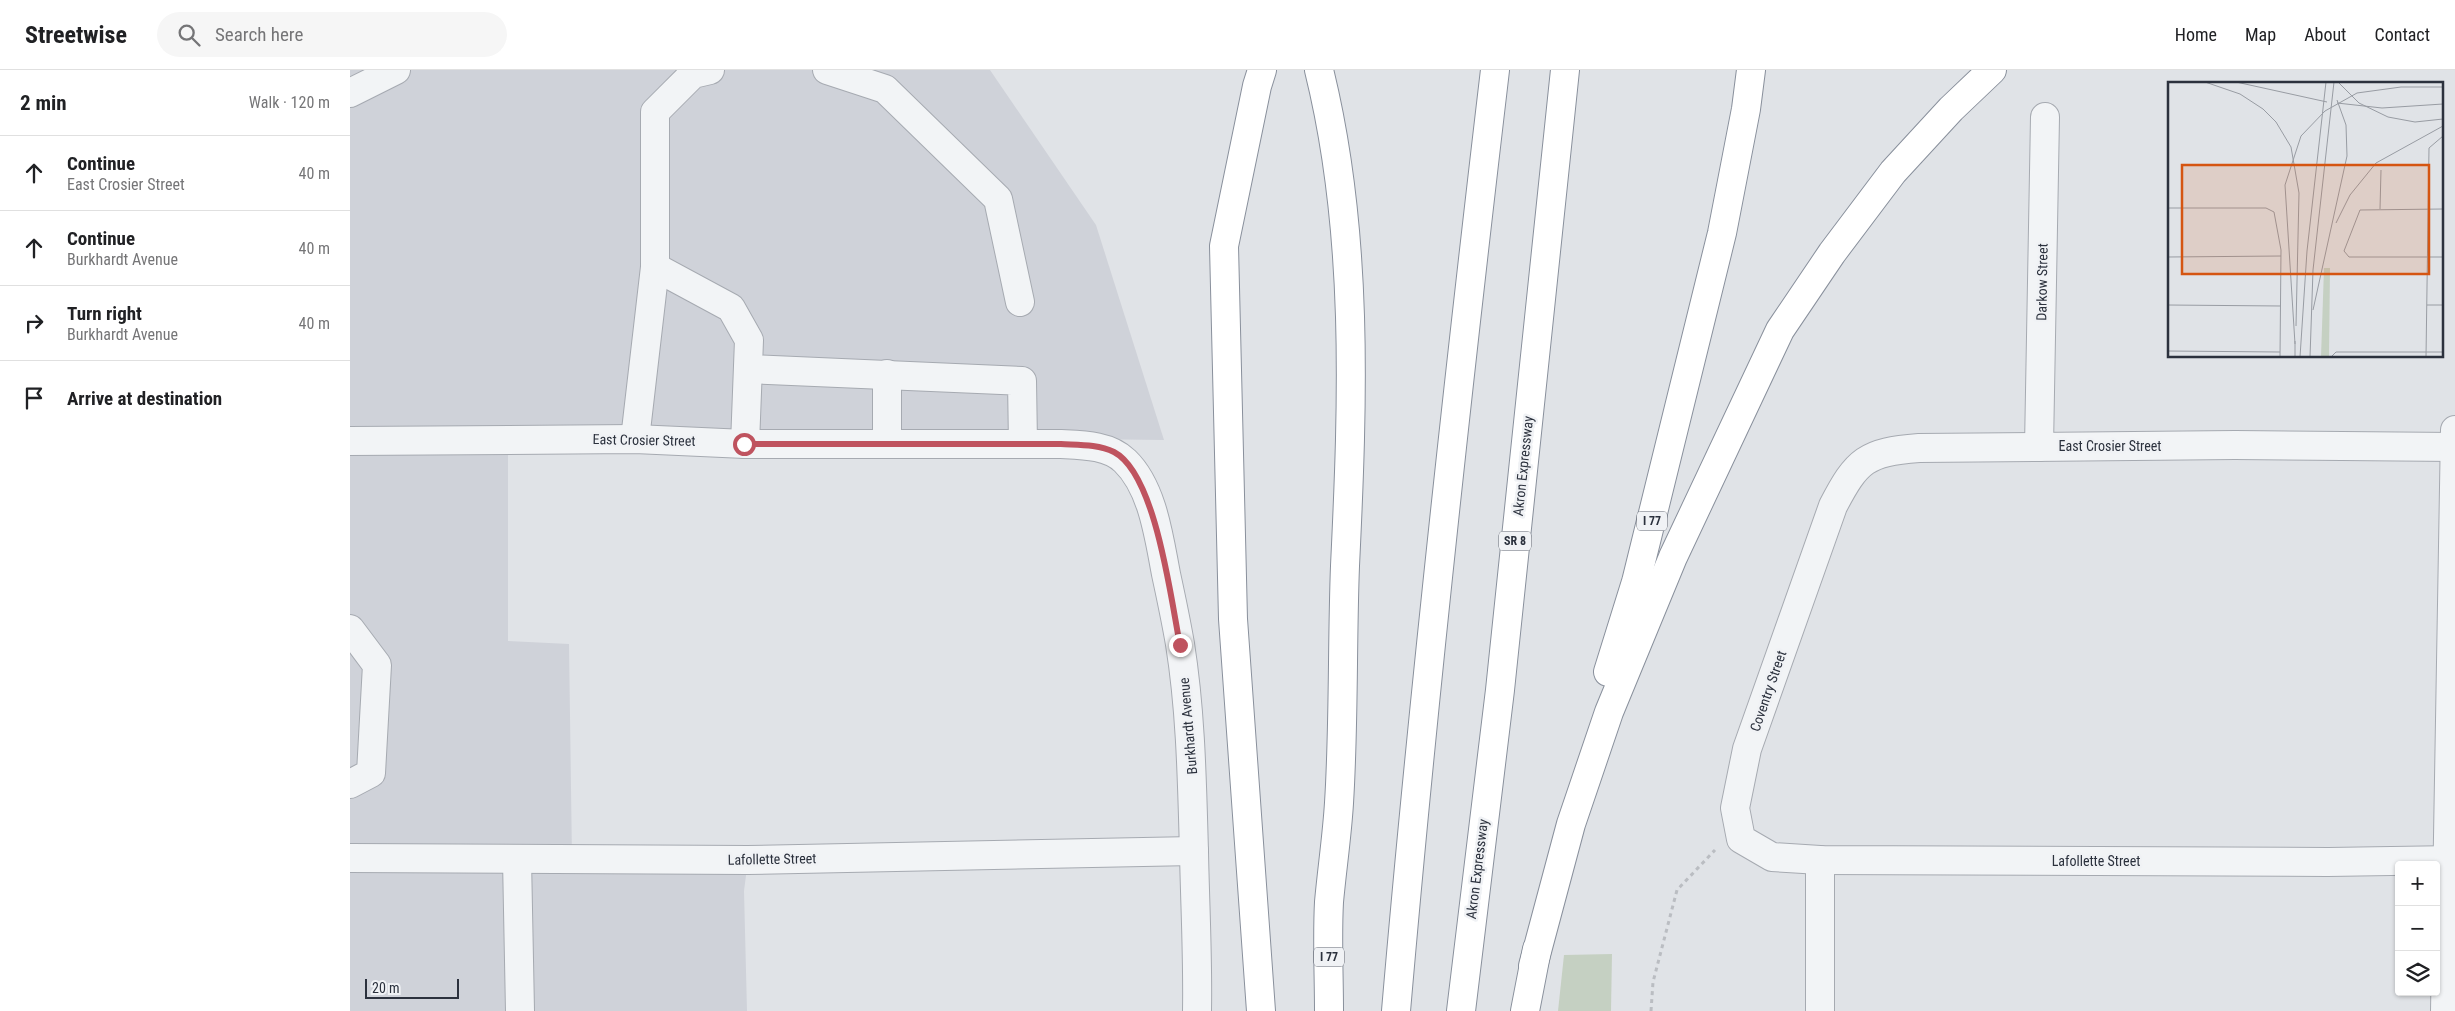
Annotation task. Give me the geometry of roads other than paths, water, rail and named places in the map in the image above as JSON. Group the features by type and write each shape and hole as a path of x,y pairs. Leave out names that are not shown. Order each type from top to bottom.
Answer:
{"highway":[{"path":"1261,1011 1233,619 1224,246 1257,86 1262,70"},
{"name":"I 77","path":"1319,70 1330,115 1345,214 1350,317 1350,467 1343,606 1339,802 1329,904 1329,1011"},
{"path":"1396,1011 1413,808 1445,498 1495,70"},
{"name":"Akron Expressway","path":"1461,1011 1500,690 1565,70"},
{"name":"I 77","path":"1525,1011 1564,825 1592,722 1636,582 1722,233 1746,109 1751,70"},
{"path":"1533,966 1571,824 1609,712 1673,557 1780,330 1832,253 1893,172 1951,109 1992,70"}],"street":[{"path":"350,93 396,70"},
{"path":"635,439 655,267 655,112 694,74 710,70"},
{"path":"827,70 884,89 998,199 1020,302"},
{"name":"Darkow Street","path":"2039,447 2045,117"},
{"path":"655,267 731,308 749,340 744,444"},
{"path":"748,369 1022,381 1023,444"},
{"path":"887,374 887,444"},
{"path":"2445,1011 2451,860 2455,430"},
{"name":"East Crosier Street","path":"350,441 635,439 744,444 938,445"},
{"name":"Burkhardt Avenue","path":"938,445 1089,445 1114,452 1125,460 1135,474 1147,498 1161,547 1180,645 1191,752 1198,962 1197,1011"},
{"name":"East Crosier Street","path":"1819,546 1833,506 1845,482 1856,468 1871,456 1894,450 1918,448 2039,447 2455,447"},
{"name":"Coventry Street","path":"1741,839 1735,808 1747,749 1819,546"},
{"path":"350,629 377,665 371,772 350,784"},
{"name":"Lafollette Street","path":"1741,839 1772,857 1820,860 2308,862 2451,860"},
{"name":"Lafollette Street","path":"350,858 748,860 1194,852"},
{"path":"518,859 520,1011"},
{"path":"1820,860 1820,1011"}]}
